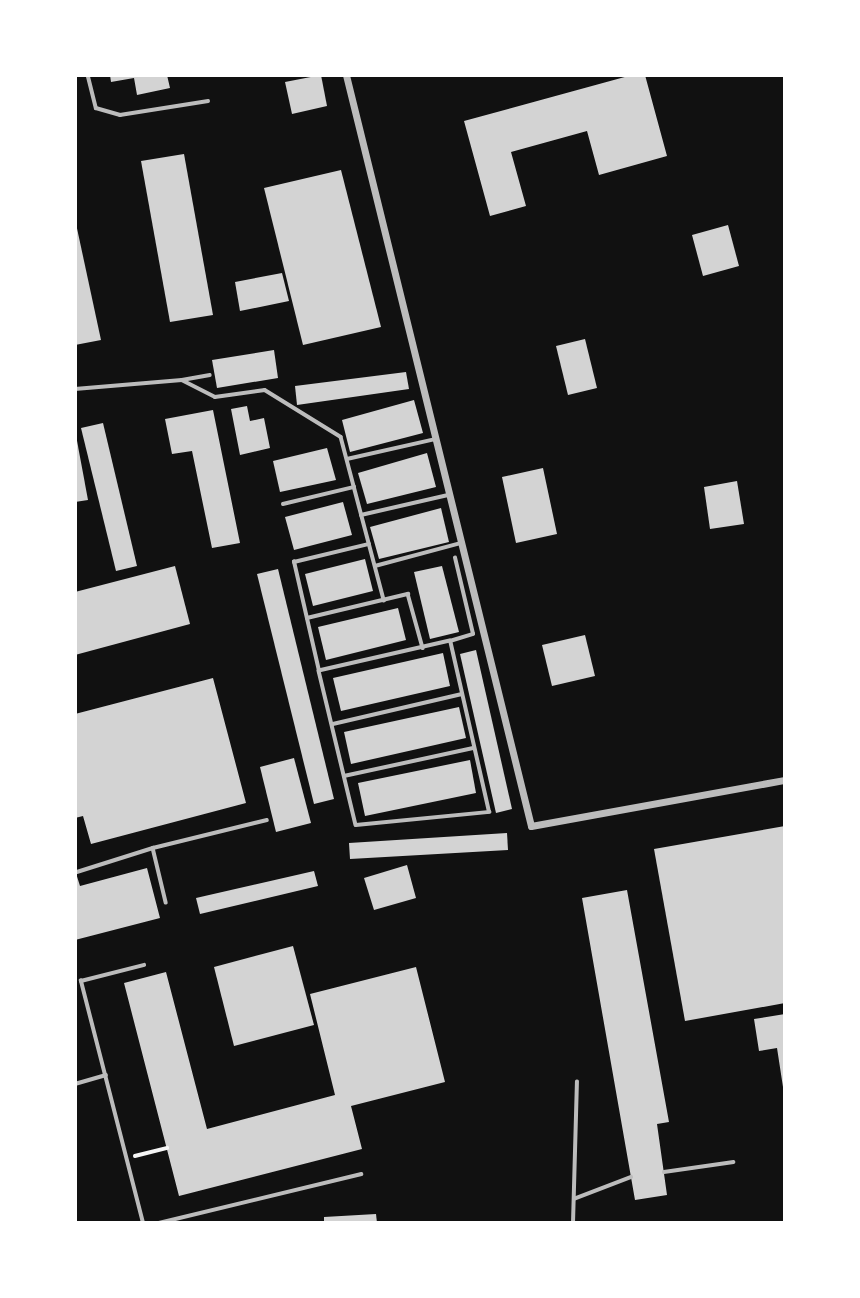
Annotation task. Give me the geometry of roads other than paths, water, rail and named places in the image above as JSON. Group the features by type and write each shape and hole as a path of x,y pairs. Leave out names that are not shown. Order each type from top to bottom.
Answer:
{"street":[{"path":"346,75 531,826 785,779"}],"lane":[{"path":"88,75 96,108 120,116 208,102"},
{"path":"75,390 209,375"},
{"path":"182,380 215,397 265,390 341,437 384,600"},
{"path":"347,459 436,439"},
{"path":"283,504 354,487"},
{"path":"361,515 448,495"},
{"path":"375,566 461,543"},
{"path":"369,544 294,562 356,825 489,812 450,641"},
{"path":"319,671 473,634 455,558"},
{"path":"307,618 408,594 423,648"},
{"path":"333,724 462,694"},
{"path":"344,776 474,748"},
{"path":"77,872 153,848 267,820"},
{"path":"153,848 166,902"},
{"path":"143,1223 81,981 144,965"},
{"path":"75,1084 106,1075"},
{"path":"573,1223 577,1082"},
{"path":"664,1172 733,1162"},
{"path":"159,1223 361,1174"},
{"path":"574,1199 631,1177"}]}
